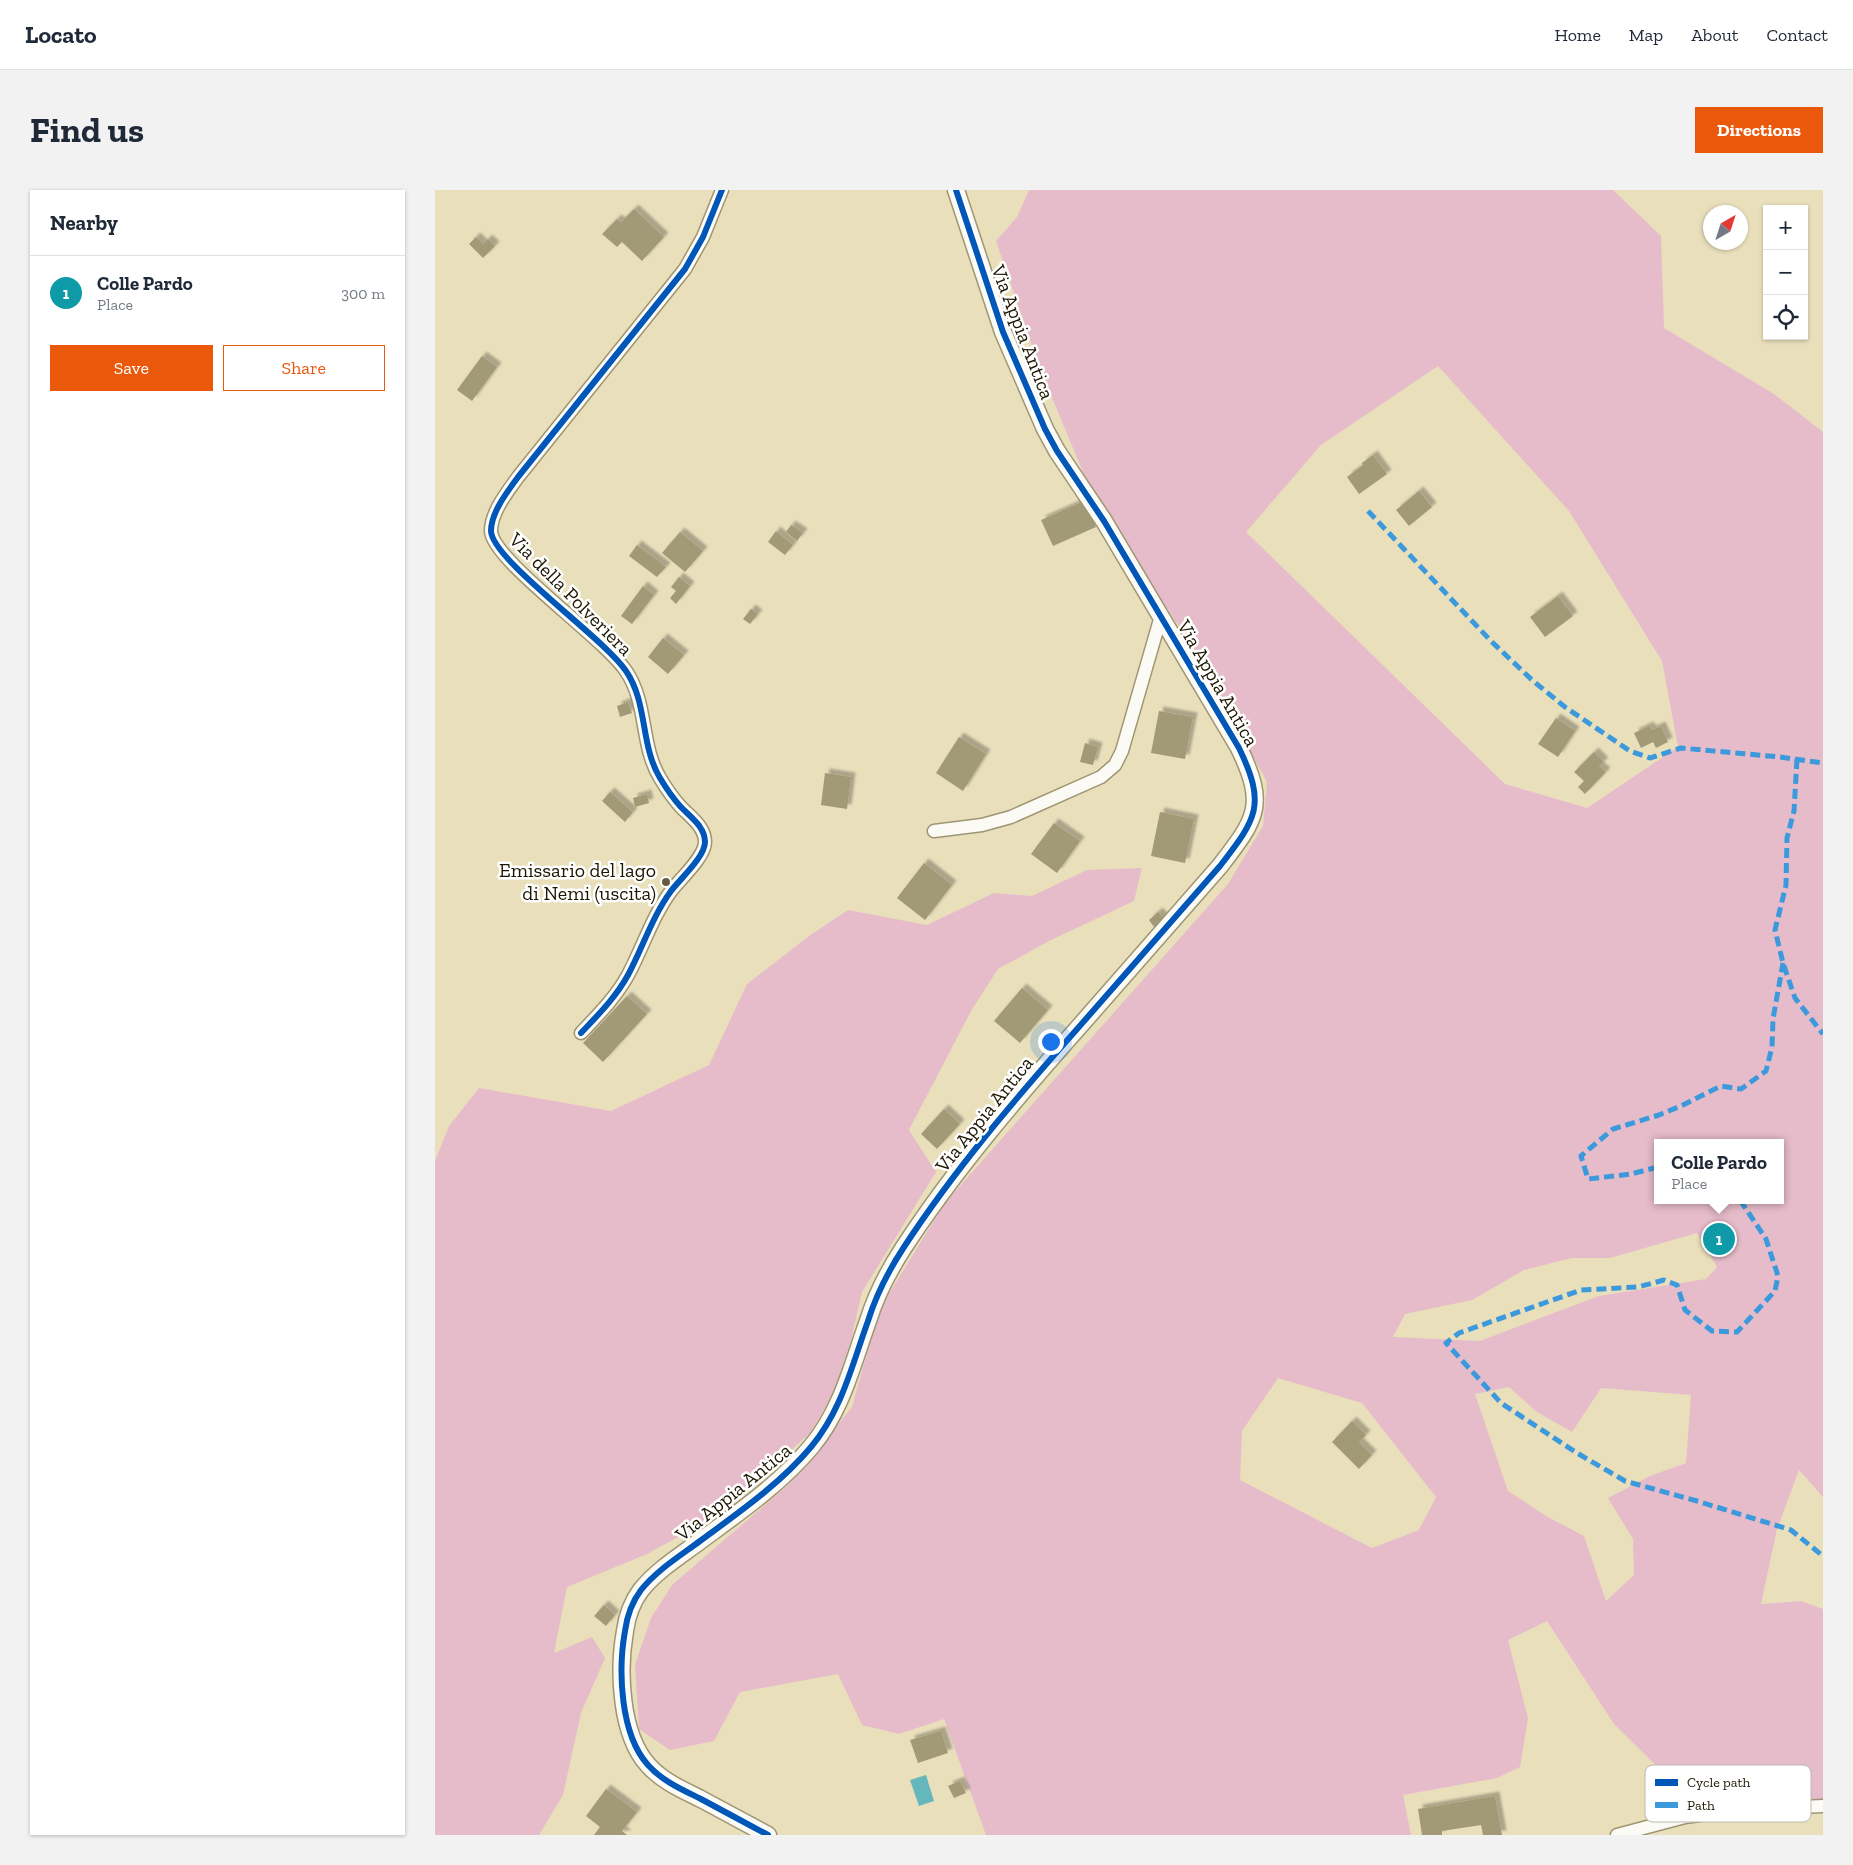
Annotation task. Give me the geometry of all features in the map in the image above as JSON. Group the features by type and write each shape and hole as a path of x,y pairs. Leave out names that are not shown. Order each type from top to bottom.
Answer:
{"street":[{"name":"Via della Polveriera","path":"581,1033 619,990 632,967 655,916 670,893 701,855 705,846 705,838 698,825 674,799 657,773 646,741 638,695 626,671 607,648 509,560 495,542 492,535 492,526 501,504 518,477 685,269 703,237 721,190"},
{"name":"Via Appia Antica","path":"768,1835 670,1783 652,1769 639,1752 627,1720 623,1692 623,1648 630,1612 637,1596 659,1572 770,1487 798,1462 815,1443 831,1418 846,1388 879,1292 894,1263 927,1214 977,1146 1027,1086 1220,866 1250,824 1255,802 1248,768 1236,743 1098,510 1054,446 1034,408 1003,332 956,190"},
{"path":"934,831 1000,821 1097,779 1112,768 1122,751 1161,616"},
{"path":"1617,1835 1666,1822"}],"shaded area":[{"path":"1029,190 1613,190 1661,236 1664,328 1774,394 1823,432 1823,1497 1799,1470 1777,1529 1761,1604 1801,1601 1823,1609 1823,1799 1811,1800 1811,1765 1656,1765 1614,1724 1547,1621 1508,1640 1528,1718 1520,1767 1497,1778 1403,1795 1411,1835 986,1835 944,1719 899,1734 862,1725 838,1674 740,1692 714,1741 670,1750 639,1729 635,1665 651,1618 672,1585 788,1485 852,1407 879,1310 944,1204 1228,884 1263,826 1267,782 1199,657 1093,496 1040,369 996,241 1017,217","holes":["1438,366 1569,511 1662,661 1678,747 1587,808 1505,784 1246,532 1321,445","1697,1233 1717,1267 1706,1279 1599,1296 1480,1341 1393,1337 1405,1314 1472,1300 1524,1270 1572,1258 1610,1258","1278,1378 1362,1403 1436,1497 1419,1530 1372,1548 1240,1480 1242,1431","1509,1387 1537,1412 1572,1432 1601,1388 1691,1395 1686,1463 1650,1476 1608,1498 1633,1539 1634,1575 1606,1601 1584,1536 1546,1516 1508,1491 1475,1394"]},
{"path":"1142,868 1134,901 1051,940 998,969 971,1011 909,1130 936,1172 862,1292 851,1340 835,1391 810,1433 722,1513 647,1554 567,1587 554,1653 592,1637 605,1658 581,1713 563,1795 539,1835 435,1835 435,1161 449,1126 479,1088 611,1111 709,1065 747,984 809,936 848,910 927,925 994,893 1032,896 1087,870"}],"water":[{"path":"926,1775 934,1801 919,1806 910,1780"}],"building":[{"path":"634,209 664,237 642,261 622,242 617,247 602,234 617,219 621,222"},
{"path":"476,237 483,244 488,239 495,246 483,258 469,244"},
{"path":"482,356 497,367 472,401 457,390"},
{"path":"1373,455 1387,474 1359,494 1347,477"},
{"path":"1419,491 1432,507 1409,526 1396,510"},
{"path":"1084,501 1096,527 1053,546 1041,520"},
{"path":"791,525 803,533 797,541 786,532"},
{"path":"776,531 793,545 785,555 768,542"},
{"path":"680,532 703,551 685,572 662,553"},
{"path":"637,545 666,567 657,577 629,556"},
{"path":"679,577 690,586 676,604 670,598 676,591 671,587"},
{"path":"643,586 654,595 632,624 621,616"},
{"path":"1558,596 1573,616 1545,637 1530,617"},
{"path":"751,609 758,614 750,624 743,619"},
{"path":"663,638 684,655 668,674 648,657"},
{"path":"628,702 632,713 620,717 617,706"},
{"path":"1159,711 1193,717 1185,759 1151,753"},
{"path":"1556,718 1575,731 1558,757 1538,744"},
{"path":"1649,726 1652,730 1661,726 1668,742 1656,748 1653,742 1641,748 1634,733"},
{"path":"959,737 986,754 963,791 936,773"},
{"path":"1085,743 1098,747 1093,765 1080,762"},
{"path":"1594,752 1604,762 1599,766 1606,772 1585,794 1578,787 1584,781 1574,772"},
{"path":"825,773 851,777 847,809 821,805"},
{"path":"610,792 633,812 625,822 602,801"},
{"path":"647,794 649,803 635,807 633,798"},
{"path":"1160,812 1194,819 1185,863 1151,856"},
{"path":"1054,823 1080,841 1057,873 1031,854"},
{"path":"924,863 952,885 925,920 897,898"},
{"path":"1158,912 1164,918 1154,927 1149,920"},
{"path":"1022,988 1048,1010 1020,1043 994,1021"},
{"path":"627,996 647,1014 603,1062 583,1043"},
{"path":"944,1109 960,1124 937,1149 921,1134"},
{"path":"1352,1421 1366,1435 1359,1442 1372,1455 1359,1469 1332,1442"},
{"path":"604,1605 615,1615 606,1626 594,1616"},
{"path":"941,1731 948,1753 918,1763 910,1740"},
{"path":"960,1781 966,1793 954,1798 948,1786"},
{"path":"606,1789 637,1812 622,1831 627,1835 594,1835 600,1827 586,1816"},
{"path":"1495,1796 1502,1835 1483,1835 1481,1825 1442,1831 1442,1835 1422,1835 1418,1809"}],"marked path":[{"path":"1368,511 1491,641 1532,680 1565,707 1630,751 1650,758 1681,748 1823,763"},
{"path":"1797,759 1794,811 1787,838 1786,885 1775,930 1783,963 1795,998 1823,1034"},
{"path":"1654,1168 1631,1174 1588,1179 1581,1156 1613,1129 1659,1115 1721,1086 1741,1089 1766,1071 1772,1047 1773,1019 1783,963"},
{"path":"1743,1204 1766,1239 1778,1276 1775,1291 1737,1332 1712,1331 1685,1310 1677,1285 1664,1280 1638,1287 1581,1290 1459,1333 1446,1343 1501,1403 1577,1453 1625,1481 1791,1530 1823,1556"}],"cycle path":[{"path":"581,1033 606,1006 623,983 664,901 701,854 704,848 704,836 699,826 680,806 660,778 649,752 638,697 626,671 596,639 509,560 496,544 491,531 492,524 501,502 518,477 685,269 703,237 722,190"},
{"path":"768,1835 666,1780 648,1765 639,1752 627,1719 623,1701 622,1682 623,1647 627,1620 633,1604 641,1590 654,1576 758,1497 799,1461 822,1433 845,1387 871,1311 883,1283 898,1256 944,1190 1009,1107 1220,866 1249,823 1255,798 1248,768 1239,748 1104,521 1057,451 1045,429 1003,332 956,190"}],"place":[{"name":"Emissario del lago di Nemi (uscita)","path":"666,882"},
{"name":"Colle Pardo","path":"1719,1239"}]}
